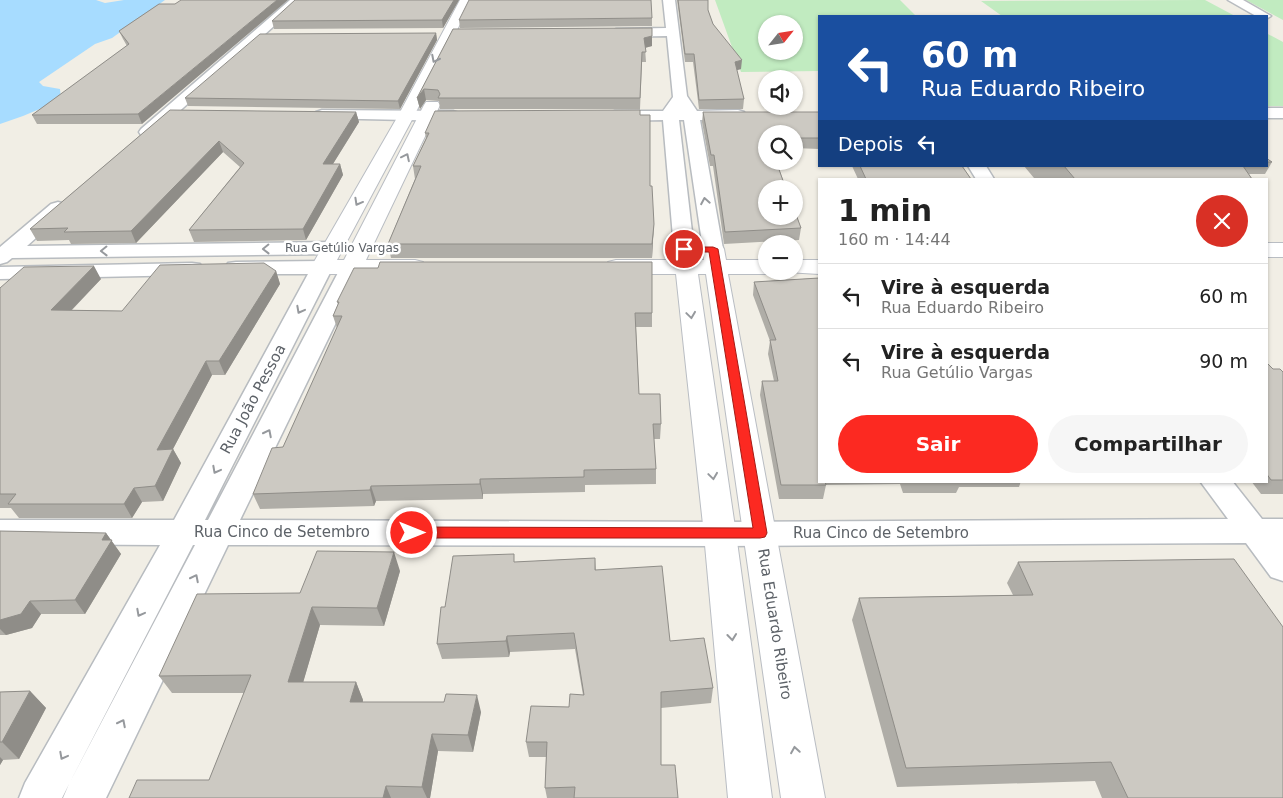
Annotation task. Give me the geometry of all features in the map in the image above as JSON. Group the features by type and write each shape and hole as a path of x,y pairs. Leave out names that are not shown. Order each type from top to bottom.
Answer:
{"street":[{"path":"131,145 297,0"},
{"name":"Rua João Pessoa","path":"84,798 219,532 406,116 466,0"},
{"name":"Rua João Pessoa","path":"445,75 449,34 482,0"},
{"name":"Rua Eduardo Ribeiro","path":"669,0 680,97 688,106 691,116 803,798"},
{"path":"1234,0 1263,15"},
{"path":"603,33 673,32"},
{"path":"259,35 279,35"},
{"name":"Rua João Pessoa","path":"40,798 184,531 342,257 426,116 438,91"},
{"path":"680,97 673,104 670,115 684,258 720,534 750,798"},
{"path":"169,113 189,114"},
{"path":"1268,113 1283,113"},
{"path":"307,115 466,116"},
{"path":"602,116 750,115"},
{"path":"977,167 984,178"},
{"path":"4,255 71,196"},
{"name":"Rua Getúlio Vargas","path":"0,273 342,257 420,248"},
{"path":"803,249 818,249"},
{"path":"715,258 758,250"},
{"path":"1268,250 1283,250"},
{"name":"Rua Getúlio Vargas","path":"4,255 342,257 440,267"},
{"path":"601,258 715,258 758,266"},
{"path":"803,267 818,267"},
{"path":"1268,268 1283,268"},
{"path":"1217,483 1269,531 1283,568"},
{"name":"Rua Cinco de Setembro","path":"0,532 184,531 720,534 1269,531"}],"green space":[{"path":"715,0 900,0 915,15 818,15 818,71 758,70 758,72 741,72"},
{"path":"1205,0 1233,15 1001,15 981,1"},
{"path":"1246,0 1283,0 1283,20"},
{"path":"1268,34 1283,42 1283,106 1268,106"}],"water":[{"path":"0,0 96,0 105,3 124,0 165,0 112,38 95,44 39,82 43,86 60,89 61,100 0,124"}],"building":[{"path":"181,0 277,0 138,114 32,115 129,44 119,31 159,4 175,4"},
{"path":"295,0 454,0 442,20 272,21"},
{"path":"469,0 651,0 652,18 459,20"},
{"path":"678,0 708,0 708,10 713,24 742,60 735,62 744,99 699,100 694,54 685,54"},
{"path":"652,28 652,36 644,38 646,52 642,52 640,98 438,98 440,94 438,90 424,89 417,98 453,29"},
{"path":"436,33 398,101 185,98 260,34"},
{"path":"170,110 356,112 323,164 340,164 303,229 189,230 244,163 219,141 131,231 64,232 68,228 30,229"},
{"path":"640,110 640,115 650,115 650,186 652,186 654,224 652,244 388,244 421,166 413,166 429,133 425,133 435,111"},
{"path":"703,112 758,112 758,115 803,115 803,112 818,112 818,138 803,138 803,125 758,125 758,170 779,170 783,180 758,180 758,225 800,225 801,228 725,232 714,155 711,155"},
{"path":"860,167 963,167 970,178 866,178"},
{"path":"1065,167 1244,167 1251,178 1074,178"},
{"path":"380,262 652,262 652,313 635,313 639,394 660,394 661,424 653,424 656,469 584,470 584,477 480,479 480,484 371,486 370,490 253,494 272,448 283,447 342,316 333,316 339,302 337,302 354,268 378,268"},
{"path":"264,263 276,271 219,361 206,361 157,450 173,449 155,486 134,488 124,504 8,504 16,494 0,494 0,288 24,267 94,266 51,310 122,311 160,265"},
{"path":"818,278 818,483 826,483 826,485 781,485 762,381 778,381 770,340 776,340 754,282"},
{"path":"1268,364 1273,369 1280,369 1283,372 1283,480 1271,480 1268,476"},
{"path":"0,531 106,533 102,540 112,540 75,600 30,601 21,614 0,620"},
{"path":"317,551 394,552 377,608 312,607 288,682 356,682 350,702 444,702 446,694 477,695 468,735 432,734 422,787 386,786 383,798 129,798 137,780 209,780 251,675 159,676 197,594 300,593"},
{"path":"514,554 514,562 595,558 595,570 662,566 670,641 704,638 713,688 661,692 661,765 675,765 678,798 574,798 575,787 545,788 547,742 526,742 531,706 569,707 570,694 584,695 574,633 507,636 506,641 437,644 441,607 445,607 453,556"},
{"path":"1234,559 1283,627 1283,798 1128,798 1111,762 906,768 859,598 1033,595 1018,562"},
{"path":"30,691 2,742 0,742 0,692"}],"route":[{"path":"412,533 760,533 713,249 684,249"}]}
